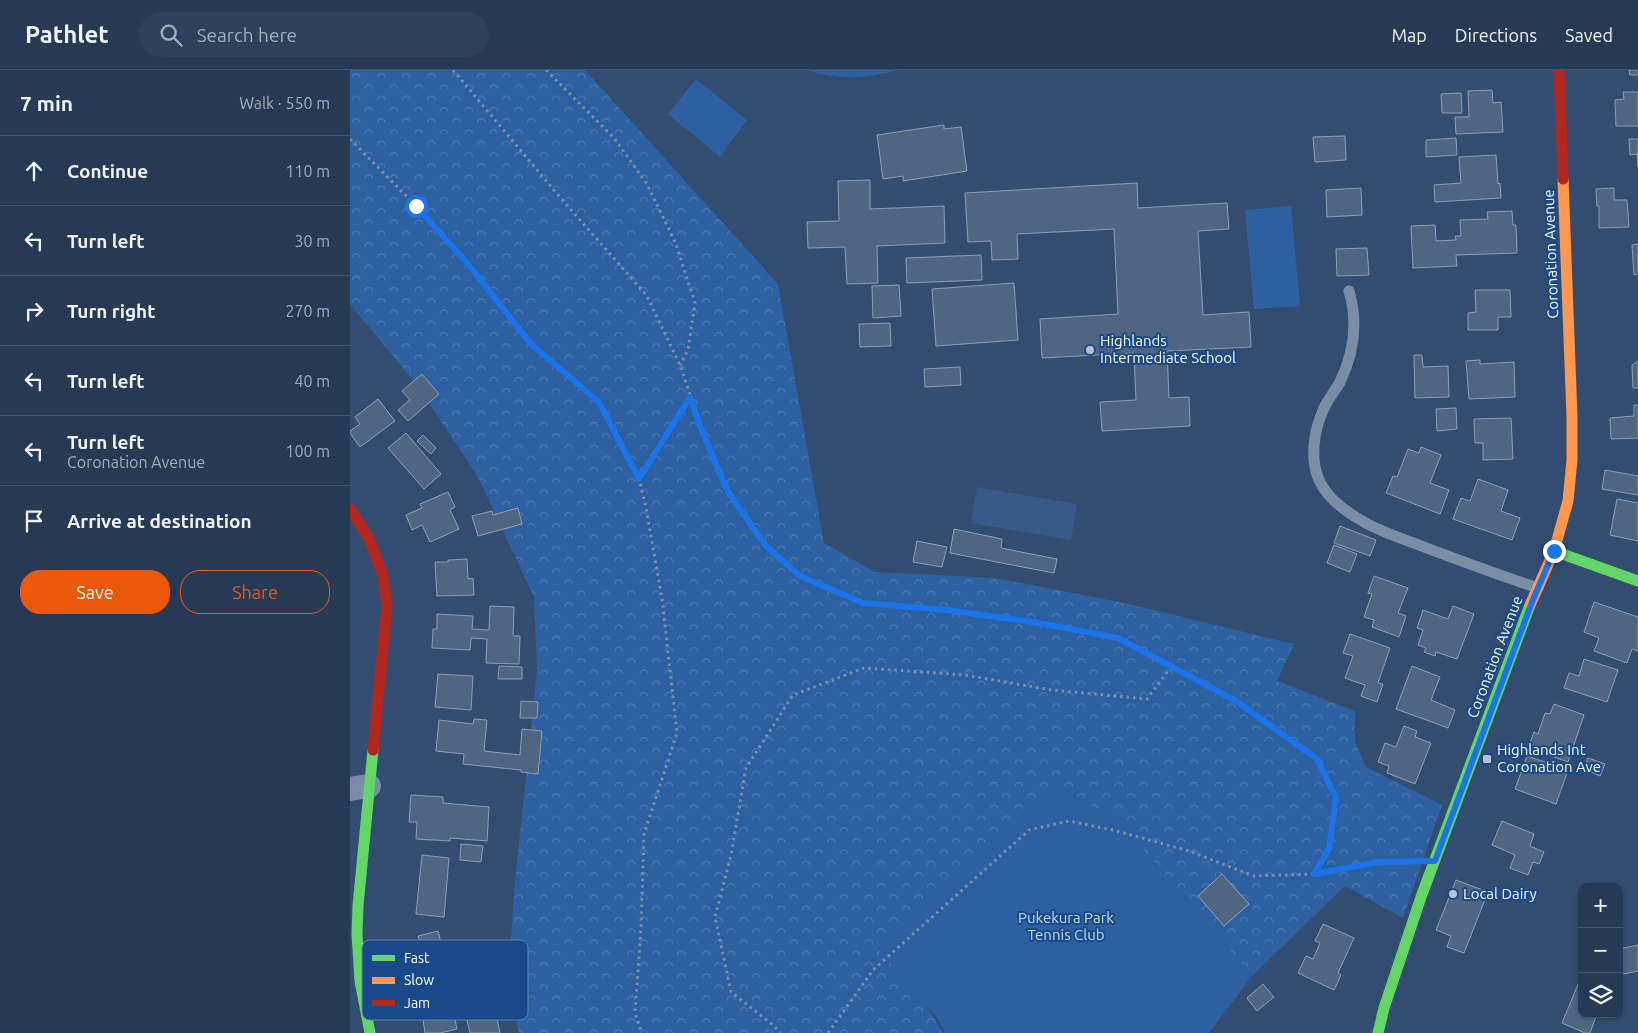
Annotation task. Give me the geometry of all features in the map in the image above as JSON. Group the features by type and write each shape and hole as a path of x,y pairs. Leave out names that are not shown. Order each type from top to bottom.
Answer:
{"main road":[{"name":"Coronation Avenue","path":"1378,1033 1402,950 1538,588 1554,551 1568,501 1572,460 1559,70"},
{"path":"350,509 369,539 382,572 386,605 360,788 354,905 362,991"},
{"path":"1554,551 1638,582"},
{"path":"368,1020 370,1033"}],"lane":[{"path":"1349,291 1354,320 1352,349 1340,382 1324,409 1314,443 1316,470 1320,483 1343,508 1365,523 1470,565 1538,588"}],"path":[{"path":"453,70 559,196 647,296 680,365 702,431 728,492 766,546 800,576 863,603 947,610 1033,622 1118,638 1236,701 1317,759 1336,798 1329,849 1314,874"},
{"path":"546,70 614,138 647,184 676,244 695,303 688,350 680,365"},
{"path":"350,139 416,206 462,257 531,344 599,402 639,479 662,599 677,733 644,834 641,929 634,1012 642,1033"},
{"path":"639,479 690,397"},
{"path":"780,1033 773,1024 731,992 715,917 731,855 746,768 793,695 864,668 965,675 1052,690 1147,699 1171,667"},
{"path":"828,1033 872,970 1028,830 1070,821 1113,830 1189,851 1254,876 1314,874 1378,862 1435,861"}],"green space":[{"path":"350,70 585,70 778,284 824,543 875,572 995,578 1124,603 1294,644 1277,681 1355,711 1355,742 1366,767 1442,805 1403,918 1345,886 1252,976 1116,819 1060,789 879,949 925,1003 943,1033 519,1033 516,1020 528,1020 528,940 511,940 514,892 537,671 534,597 478,477 417,385 350,304"},
{"path":"807,70 898,70 864,77 841,77"},
{"path":"696,79 747,120 720,157 668,114"},
{"path":"1291,206 1300,306 1254,309 1245,210"},
{"name":"Pukekura Park Tennis Club","path":"1060,789 1116,819 1252,976 1209,1033 945,1033 938,1019 879,949"}],"shaded area":[{"path":"977,487 1077,504 1071,540 971,523"}],"building":[{"path":"1629,70 1638,70 1638,75 1630,75"},
{"path":"1492,90 1493,103 1501,102 1503,132 1456,134 1455,117 1469,117 1468,91"},
{"path":"1623,92 1638,92 1638,126 1616,126 1615,100 1624,99"},
{"path":"1461,93 1462,113 1442,113 1441,94"},
{"path":"944,125 944,129 961,127 967,171 903,181 903,176 883,179 877,135"},
{"path":"1345,136 1346,160 1315,162 1313,137"},
{"path":"1456,138 1457,155 1426,157 1426,140"},
{"path":"1629,139 1638,139 1638,167 1637,154 1630,155"},
{"path":"1496,155 1501,198 1435,202 1434,185 1461,183 1459,157"},
{"path":"870,180 870,209 944,206 945,243 877,246 878,283 847,284 845,247 808,248 807,222 839,221 838,181"},
{"path":"1137,183 1138,208 1227,203 1229,229 1198,231 1203,315 1249,312 1251,347 1167,351 1169,398 1189,397 1190,426 1102,431 1100,402 1136,400 1134,353 1042,358 1040,319 1118,314 1114,229 1017,234 1018,259 992,260 991,241 968,242 965,193"},
{"path":"1361,188 1362,215 1327,217 1326,190"},
{"path":"1614,188 1614,200 1627,200 1629,227 1599,228 1599,206 1597,206 1596,189"},
{"path":"1512,211 1513,225 1516,225 1517,253 1456,255 1457,266 1413,268 1411,226 1435,225 1436,241 1456,240 1455,236 1461,236 1460,220 1488,219 1487,212"},
{"path":"1638,244 1638,274 1634,275 1632,245"},
{"path":"1367,248 1369,275 1337,276 1336,249"},
{"path":"981,255 982,280 907,283 906,258"},
{"path":"1014,283 1018,340 936,346 932,289"},
{"path":"899,285 901,316 873,318 872,286"},
{"path":"1475,290 1510,290 1511,317 1498,317 1498,330 1468,330 1468,313 1476,312"},
{"path":"890,323 891,346 860,347 859,324"},
{"path":"1414,355 1422,355 1423,367 1448,366 1449,397 1415,398"},
{"path":"1480,360 1480,364 1514,362 1515,397 1469,399 1466,361"},
{"path":"1638,361 1638,388 1633,388 1632,365"},
{"path":"960,367 961,385 925,387 924,369"},
{"path":"422,374 439,394 408,421 398,410 410,400 402,391"},
{"path":"378,399 395,421 360,447 350,433 360,424 355,417"},
{"path":"1634,405 1638,405 1638,438 1611,439 1610,418 1634,416"},
{"path":"1456,408 1457,429 1437,431 1436,409"},
{"path":"1511,418 1513,459 1483,460 1483,443 1475,443 1474,419"},
{"path":"406,433 441,474 424,489 388,448"},
{"path":"423,435 436,448 431,454 417,441"},
{"path":"1421,447 1441,455 1430,483 1449,490 1440,514 1386,493 1393,476 1397,477 1408,449 1419,453"},
{"path":"1605,470 1638,476 1638,495 1602,489"},
{"path":"1478,479 1508,490 1501,511 1520,518 1512,540 1453,519 1461,498 1470,501"},
{"path":"448,492 455,507 450,510 459,529 430,542 422,525 412,530 406,515 422,508 420,504"},
{"path":"1617,499 1638,503 1638,541 1610,535"},
{"path":"518,508 522,524 478,536 472,516 492,511 493,515"},
{"path":"1340,526 1376,540 1370,556 1334,543"},
{"path":"954,529 1002,539 1001,548 1057,559 1054,573 950,553"},
{"path":"917,541 947,547 942,567 913,562"},
{"path":"1334,545 1357,554 1350,572 1327,563"},
{"path":"467,559 468,579 473,578 474,595 437,596 435,562"},
{"path":"1374,576 1408,588 1398,613 1406,616 1399,637 1372,627 1374,620 1364,617 1372,594 1368,593"},
{"path":"1594,602 1638,617 1638,651 1632,649 1627,663 1594,651 1599,638 1584,632"},
{"path":"490,606 514,607 513,636 520,636 519,664 486,663 487,639 471,638 470,650 432,648 433,629 437,629 437,614 473,616 472,629 489,630"},
{"path":"1453,606 1474,614 1457,659 1436,652 1435,656 1424,652 1426,648 1418,645 1423,630 1417,628 1423,610 1448,619"},
{"path":"1350,634 1390,648 1378,683 1383,684 1377,702 1361,696 1365,685 1345,678 1353,656 1343,653"},
{"path":"1584,659 1618,670 1607,702 1564,688 1569,673 1579,676"},
{"path":"499,666 522,667 522,679 498,679"},
{"path":"1412,666 1440,677 1431,700 1455,710 1448,728 1396,709"},
{"path":"438,674 473,676 471,710 435,707"},
{"path":"521,701 538,702 537,718 520,718"},
{"path":"1554,704 1584,715 1568,762 1528,748 1534,732 1538,734 1545,713 1550,714"},
{"path":"474,719 487,720 484,751 520,755 522,729 542,731 538,774 521,772 521,770 463,764 464,754 436,751 439,720 473,724"},
{"path":"1404,726 1417,731 1415,737 1431,743 1415,784 1387,773 1389,766 1378,762 1385,743 1396,747"},
{"path":"1527,756 1568,770 1556,804 1515,789"},
{"path":"1588,758 1605,764 1600,776 1584,769"},
{"path":"411,795 443,797 443,803 489,807 487,841 450,838 450,841 416,839 417,822 409,822"},
{"path":"1502,821 1534,834 1530,846 1544,852 1539,864 1533,862 1528,875 1510,868 1515,855 1492,845"},
{"path":"461,844 483,846 481,862 460,860"},
{"path":"422,855 449,858 444,917 416,914"},
{"path":"1222,874 1249,904 1224,926 1198,896"},
{"path":"1456,880 1488,892 1464,953 1447,947 1451,936 1436,930"},
{"path":"1323,924 1354,938 1338,973 1341,975 1334,990 1298,973 1306,956 1313,959 1320,943 1315,941"},
{"path":"438,931 440,940 419,940 418,936"},
{"path":"1638,945 1638,971 1623,974 1623,948"},
{"path":"1263,984 1274,997 1257,1011 1247,998"},
{"path":"1578,984 1578,1018 1596,1018 1590,1033 1585,1033 1562,1023"},
{"path":"423,1020 455,1020 457,1029 440,1033 425,1033"},
{"path":"467,1020 497,1020 500,1033 470,1033"}],"traffic: fast":[{"path":"1554,551 1638,581"},
{"path":"1378,1033 1384,1008 1421,897 1530,605"},
{"path":"362,991 357,934 358,906 373,750"},
{"path":"368,1020 370,1033"}],"traffic: slow":[{"path":"1530,605 1554,551 1568,501 1572,460 1563,179"}],"traffic: jam":[{"path":"1559,70 1563,179"},
{"path":"350,509 369,539 382,573 387,605 373,750"}],"place":[{"name":"Highlands Intermediate School","path":"1090,350"},
{"name":"Highlands Int Coronation Ave","path":"1487,759"},
{"name":"Local Dairy","path":"1453,894"}],"route":[{"path":"416,206 468,264 531,344 599,402 639,479 690,397 728,492 766,546 800,576 863,603 947,610 1033,622 1118,638 1236,701 1317,759 1336,798 1329,849 1314,874 1378,862 1435,861 1532,602 1554,551"}]}
